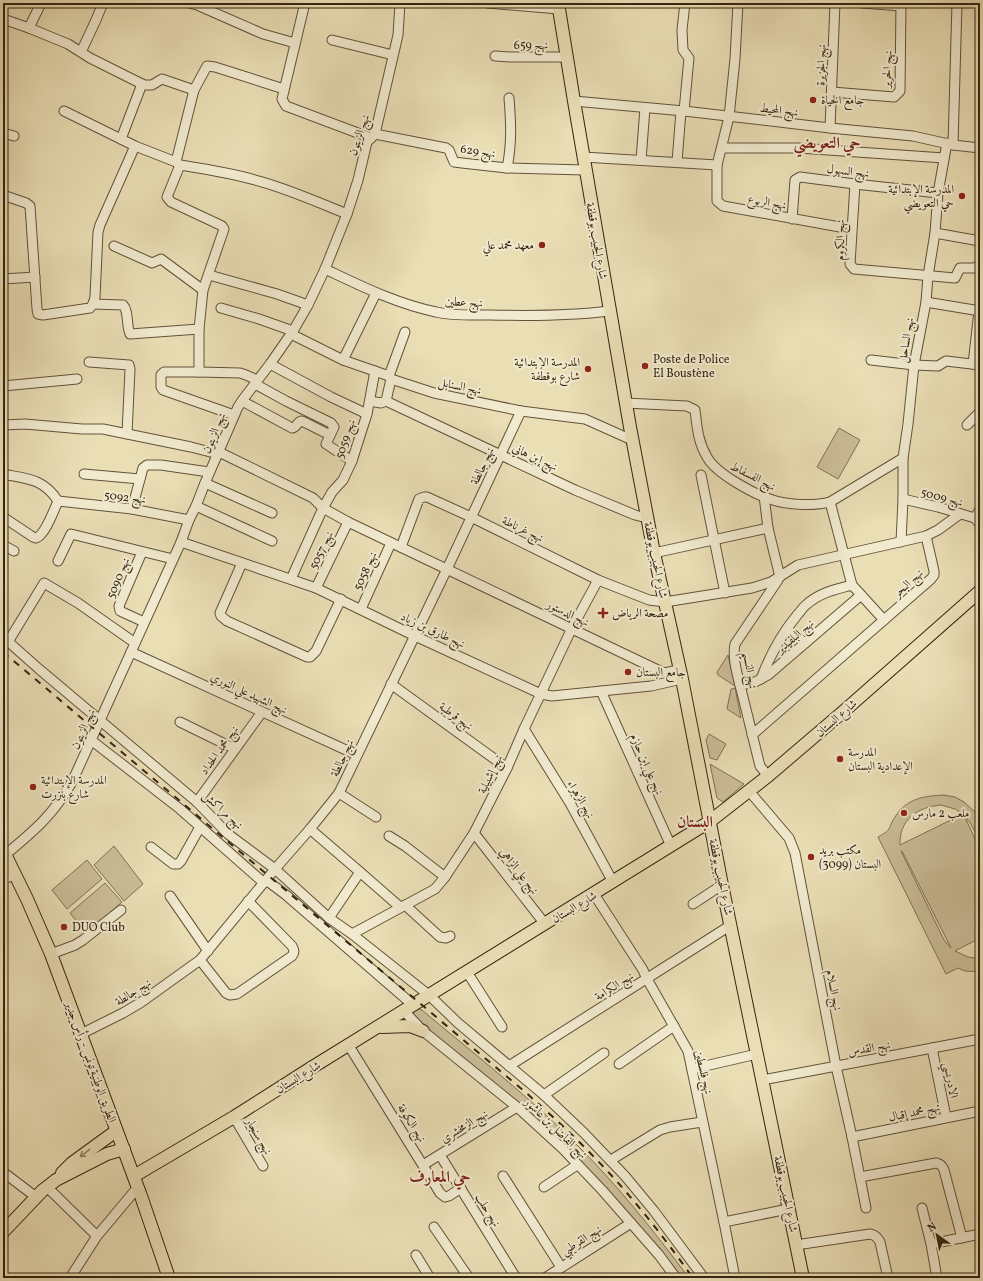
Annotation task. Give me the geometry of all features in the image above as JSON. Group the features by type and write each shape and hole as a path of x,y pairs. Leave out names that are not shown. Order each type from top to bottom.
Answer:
{"main road":[{"name":"شارع الحبيب بوقطفة","path":"559,6 585,170 632,440 654,553 681,674 756,1054 803,1278"},
{"name":"شارع البستان","path":"136,1182 311,1068 430,996 709,822 768,776 980,591"},
{"name":"الطريق الوطنية تونس - رأس جدير","path":"4,852 52,954 136,1182 169,1278"},
{"path":"378,1027 405,1026 415,1027 423,1031"},
{"path":"3,1232 36,1197 72,1163 116,1131"},
{"path":"51,1184 107,1154 124,1149"}],"street":[{"path":"29,28 41,3"},
{"path":"81,52 103,3"},
{"path":"189,3 263,34 295,43"},
{"name":"نهج الزيتون","path":"4,852 32,833 45,821 72,782 181,542 234,415 242,401 292,333 308,305 325,269 347,214 358,180 367,142 373,136 398,35 400,3"},
{"path":"487,3 559,6"},
{"path":"677,162 689,58 683,50 682,30 685,3"},
{"path":"583,157 717,165 729,117 735,59 738,3"},
{"name":"نهج الجزيرة","path":"830,128 835,3"},
{"path":"862,3 901,4"},
{"name":"نهج الساحل","path":"901,542 903,458 914,365 926,302 928,276 935,233 938,193 944,158 950,144 957,3"},
{"name":"نهج الحرير","path":"832,92 894,96 900,91 901,4"},
{"path":"304,7 282,100 286,106 373,136"},
{"path":"3,19 68,44 90,58 142,84 152,85 162,79 194,90"},
{"path":"332,40 393,55"},
{"name":"نهج 659","path":"495,56 567,57"},
{"path":"199,372 199,329 203,290 224,229 222,226 171,202 167,197 178,164 194,90 206,67 208,66 284,89"},
{"path":"121,139 142,84"},
{"path":"507,168 510,153 511,127 509,98"},
{"name":"نهج المحيط","path":"574,102 683,111 913,136 950,144 980,148"},
{"path":"641,160 644,108"},
{"path":"64,111 135,146 178,164 268,183 290,190 347,214"},
{"path":"3,133 14,136"},
{"name":"نهج 629","path":"373,136 446,148 449,150 454,162 462,164 507,168 585,170"},
{"path":"3,195 21,201 30,206 38,314 41,315 90,308 95,297 96,239 100,225 135,146"},
{"path":"722,148 806,148 944,158"},
{"name":"نهج الربوع","path":"717,165 717,202 723,206 852,229"},
{"name":"نهج السهول","path":"792,219 795,180 800,176 855,184 938,193"},
{"name":"نهج الكروم","path":"855,184 850,264 854,269 955,278 960,268 974,268 980,263"},
{"path":"935,233 980,241"},
{"path":"114,246 152,263 161,259 203,290"},
{"name":"نهج عطين","path":"325,269 376,293 424,309 454,314 560,316 609,311"},
{"path":"209,275 277,294 308,305"},
{"path":"3,280 35,277"},
{"path":"343,360 376,293"},
{"path":"872,360 914,365 938,366 946,362 976,365 980,311 926,302"},
{"path":"93,304 123,305 126,308 128,329 130,334 199,329"},
{"name":"نهج السنابل","path":"221,308 259,319 292,333 343,360 434,393 521,411 576,416 584,418 632,440"},
{"path":"386,401 390,378 405,332"},
{"path":"89,362 129,366 127,434"},
{"path":"270,364 331,397 367,414"},
{"name":"نهج 5059","path":"291,579 323,508 332,492 343,480 352,460 367,414 375,371"},
{"path":"234,415 163,390 161,387 160,376 164,372 240,373 246,375 286,401 332,423 334,427 326,444 352,460"},
{"path":"3,386 77,379"},
{"name":"نهج إبن هاني","path":"370,400 381,403 386,401 582,492 635,515 647,518"},
{"path":"242,401 292,428 302,421 330,435"},
{"name":"نهج الفسفاط","path":"625,403 688,406 695,410 700,443 708,459 729,478 776,501 800,504 822,504 830,502 903,458"},
{"name":"نهج جالطة","path":"81,1034 140,1003 200,960 275,869 310,830 339,793 521,411"},
{"path":"967,425 980,412"},
{"name":"نهج الدستور","path":"3,425 25,424 96,428 218,453 313,498 323,508 401,548 665,673 681,674"},
{"path":"132,509 143,468 147,465 150,464 209,472"},
{"path":"3,474 37,481 53,493 58,501 43,532 38,538 33,537 3,517"},
{"path":"84,474 140,479"},
{"path":"701,475 725,593"},
{"path":"205,483 272,513"},
{"path":"764,496 768,528 780,577 791,568 798,565 844,556 926,536 938,530 960,514"},
{"name":"نهج غرناطة","path":"401,548 419,499 421,497 427,497 471,517 598,580 649,600 665,602 725,593 752,588 771,582 780,577"},
{"name":"نهج 5009","path":"903,499 938,507 977,521"},
{"name":"نهج 5092","path":"58,501 132,509 189,520"},
{"path":"830,502 852,585 884,620"},
{"path":"196,506 272,541"},
{"path":"977,521 980,508"},
{"name":"نهج 5057","path":"316,588 348,522"},
{"path":"654,553 768,528"},
{"path":"58,561 71,534 173,560"},
{"name":"نهج البحر","path":"752,735 931,579 934,575 934,571 926,536"},
{"name":"نهج طارق بن زياد","path":"181,542 316,588 415,636 541,694 552,696 651,686 681,674"},
{"name":"نهج 5058","path":"361,609 391,543"},
{"path":"3,545 14,551"},
{"name":"نهج 5090","path":"142,552 119,606 120,611 144,622"},
{"path":"242,563 220,613 221,616 227,621 307,657 310,657 316,651 341,599"},
{"name":"نهج النسيم","path":"768,776 760,766 734,655 735,644 780,577"},
{"name":"نهج إشبيلية","path":"352,934 435,889 445,877 474,833 507,768 572,628 598,580"},
{"path":"6,640 44,583 78,603 135,643"},
{"path":"761,679 767,663 779,640 806,604 827,592 852,585"},
{"path":"752,588 761,593 762,603"},
{"name":"نهج البلفيدير","path":"740,685 761,679 768,675 861,595"},
{"path":"787,629 805,643"},
{"name":"نهج مراكش","path":"6,640 38,669 197,802 228,834 275,869 329,918 352,934 430,996 458,1024 544,1095 611,1160 654,1211 704,1278"},
{"name":"نهج الشهيد علي النوري","path":"131,652 357,756"},
{"name":"نهج قرطبة","path":"391,684 507,768"},
{"name":"نهج علي ابن حازم","path":"601,691 671,846"},
{"name":"نهج محمد الحداد","path":"197,802 262,712"},
{"path":"180,722 235,749"},
{"name":"نهج الزهراء","path":"524,729 570,803 613,882"},
{"name":"نهج الفاضل بن عاشور","path":"91,740 180,809 265,881 286,895 409,1008 423,1031 517,1107 563,1149 631,1223 676,1278"},
{"name":"نهج السلام","path":"749,791 790,838 793,845 798,863 806,914 836,1066 866,1208"},
{"path":"339,793 376,817"},
{"path":"151,847 173,864 178,864 200,827"},
{"path":"310,830 440,937 446,938 450,936"},
{"name":"نهج علي الزاهي","path":"474,833 545,924"},
{"path":"389,836 405,846 445,877"},
{"path":"329,918 360,872"},
{"path":"3,880 14,874"},
{"path":"693,904 722,885"},
{"name":"نهج فلسطين","path":"594,894 643,970 688,1051 735,1278"},
{"path":"170,896 208,951"},
{"path":"200,960 226,993 233,995 238,994 294,954 292,946 248,901"},
{"path":"52,954 75,945 121,910"},
{"name":"نهج الكرامة","path":"509,1066 731,925"},
{"path":"467,972 502,1027"},
{"path":"619,1064 674,1026"},
{"name":"نهج القدس","path":"762,1080 980,1039"},
{"name":"نهج الكوفة","path":"349,1046 440,1193 445,1197 461,1188"},
{"name":"الادريسي","path":"932,1048 946,1117"},
{"path":"544,1095 604,1053"},
{"path":"692,1069 756,1054"},
{"name":"نهج الزمخشري","path":"423,1164 517,1107"},
{"name":"نهج محمد إقبال","path":"852,1137 980,1111"},
{"name":"نهج سنجار","path":"234,1117 263,1166"},
{"path":"611,1160 660,1130 702,1122"},
{"name":"نهج حلب","path":"440,1155 516,1278"},
{"path":"860,1177 936,1163 939,1164 944,1170 962,1238"},
{"path":"544,1187 577,1165"},
{"path":"3,1172 36,1197"},
{"path":"503,1176 561,1267"},
{"path":"70,1278 97,1236 136,1182"},
{"path":"51,1184 97,1236"},
{"path":"922,1208 931,1244 937,1278"},
{"path":"724,1222 788,1209"},
{"name":"نهج القرطبي","path":"545,1278 631,1223"},
{"path":"434,1227 469,1278"},
{"path":"796,1245 870,1234 874,1235 878,1237 880,1242 888,1278"},
{"path":"931,1244 980,1234"},
{"path":"416,1255 430,1278"}],"shaded area":[{"path":"839,428 860,440 838,479 817,467"},
{"path":"728,655 735,686 718,675 717,672"},
{"path":"735,688 741,718 727,709 731,689"},
{"path":"709,734 726,744 717,760 710,758 706,740"},
{"path":"710,764 744,784 723,802 717,798"},
{"path":"937,795 955,797 964,802 980,818 980,842 971,824 964,815 980,850 980,938 955,951 968,957 980,959 980,972 965,971 958,968 946,974 878,837 888,830 895,817 905,806 916,799","holes":["941,805 955,809 963,814 900,845 900,836 903,828 911,816 932,806","902,851 951,948 944,940"]},
{"path":"114,846 143,884 124,901 94,865"},
{"path":"87,860 102,879 67,909 52,890"},
{"path":"105,883 122,902 86,933 70,913"},
{"path":"418,1009 422,1010 499,1074 573,1141 634,1207 689,1278 680,1278 630,1217 413,1018 413,1012"}],"railway":[{"path":"3,652 542,1107 569,1132 621,1186 658,1231 693,1278"}],"place":[{"name":"جامع الحياة","path":"813,100"},
{"name":"المدرسة الإبتدائية حي التعويضي","path":"962,196"},
{"name":"معهد محمد علي","path":"542,245"},
{"name":"Poste de Police El Boustène","path":"645,366"},
{"name":"المدرسة الإبتدائية شارع بوقطفة","path":"588,369"},
{"name":"مصحة الرياض","path":"603,613"},
{"name":"جامع البستان","path":"628,672"},
{"name":"المدرسة الإعدادية البستان","path":"840,759"},
{"name":"المدرسة الإبتدائية شارع بنزرت","path":"33,787"},
{"name":"ملعب 2 مارس","path":"904,813"},
{"name":"مكتب بريد البستان (3099)","path":"811,857"},
{"name":"DUO Club","path":"64,927"}],"district":[{"name":"حي التعويضي","path":"827,142"},
{"name":"البستان","path":"695,821"},
{"name":"حي المعارف","path":"440,1176"}]}
